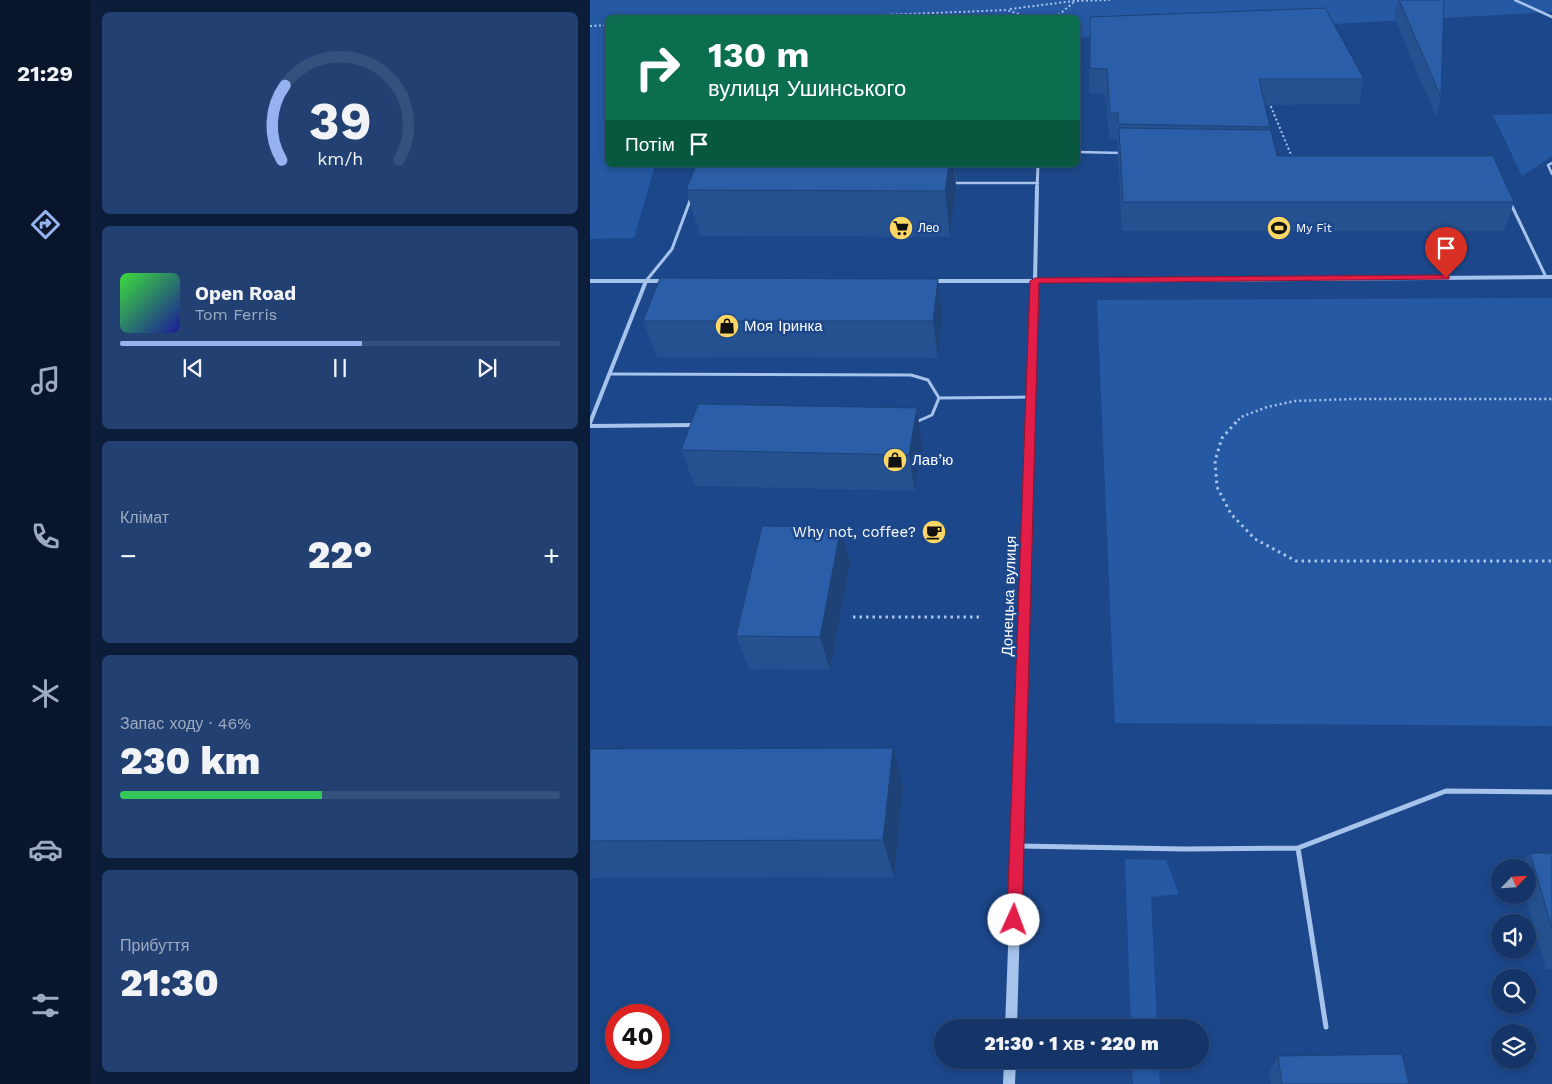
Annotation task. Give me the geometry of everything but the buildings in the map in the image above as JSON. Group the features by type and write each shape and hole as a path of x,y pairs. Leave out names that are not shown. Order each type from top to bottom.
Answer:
{"street":[{"name":"Донецька вулиця","path":"1011,1019 1038,167"},
{"path":"924,281 1549,277"},
{"path":"590,281 676,281"},
{"path":"590,424 646,281"},
{"path":"1009,1084 1010,1069"}],"lane":[{"path":"1515,0 1552,17"},
{"path":"1080,152 1123,153"},
{"path":"1552,163 1548,165 1552,174"},
{"path":"949,183 1038,183"},
{"path":"646,281 672,249 694,191"},
{"path":"1507,196 1549,277"},
{"path":"609,374 911,374 928,380 939,398"},
{"path":"939,398 1031,397"},
{"path":"909,424 932,415 939,398"},
{"path":"590,424 700,425"},
{"path":"1017,846 1298,848 1446,791 1552,792"},
{"path":"1298,848 1326,1026"}],"path":[{"path":"881,15 1007,10 1074,1 1110,0"},
{"path":"1058,15 1074,1"},
{"path":"1007,10 1021,15"},
{"path":"590,26 605,25"},
{"path":"1267,97 1292,157"},
{"path":"1552,399 1352,399 1295,401 1267,407 1241,417 1222,438 1215,462 1217,487 1231,514 1255,539 1296,561 1552,561"},
{"path":"853,617 980,617"}],"shaded area":[{"path":"590,0 1552,0 1552,12 1080,38 1080,15 605,15 605,167 654,167 634,238 590,239"},
{"path":"1552,114 1552,156 1522,176 1493,115"},
{"path":"1552,298 1552,726 1115,723 1097,300"},
{"path":"1125,859 1166,860 1179,894 1151,897 1157,1019 1131,1019"},
{"path":"1132,1069 1159,1069 1160,1084 1133,1084"}],"place":[{"name":"Лео","path":"901,228"},
{"name":"My Fit","path":"1279,228"},
{"name":"Моя Іринка","path":"727,326"},
{"name":"Лав’ю","path":"895,460"},
{"name":"Why not, coffee?","path":"934,532"}],"route":[{"path":"1014,920 1035,281 1446,278"}]}
